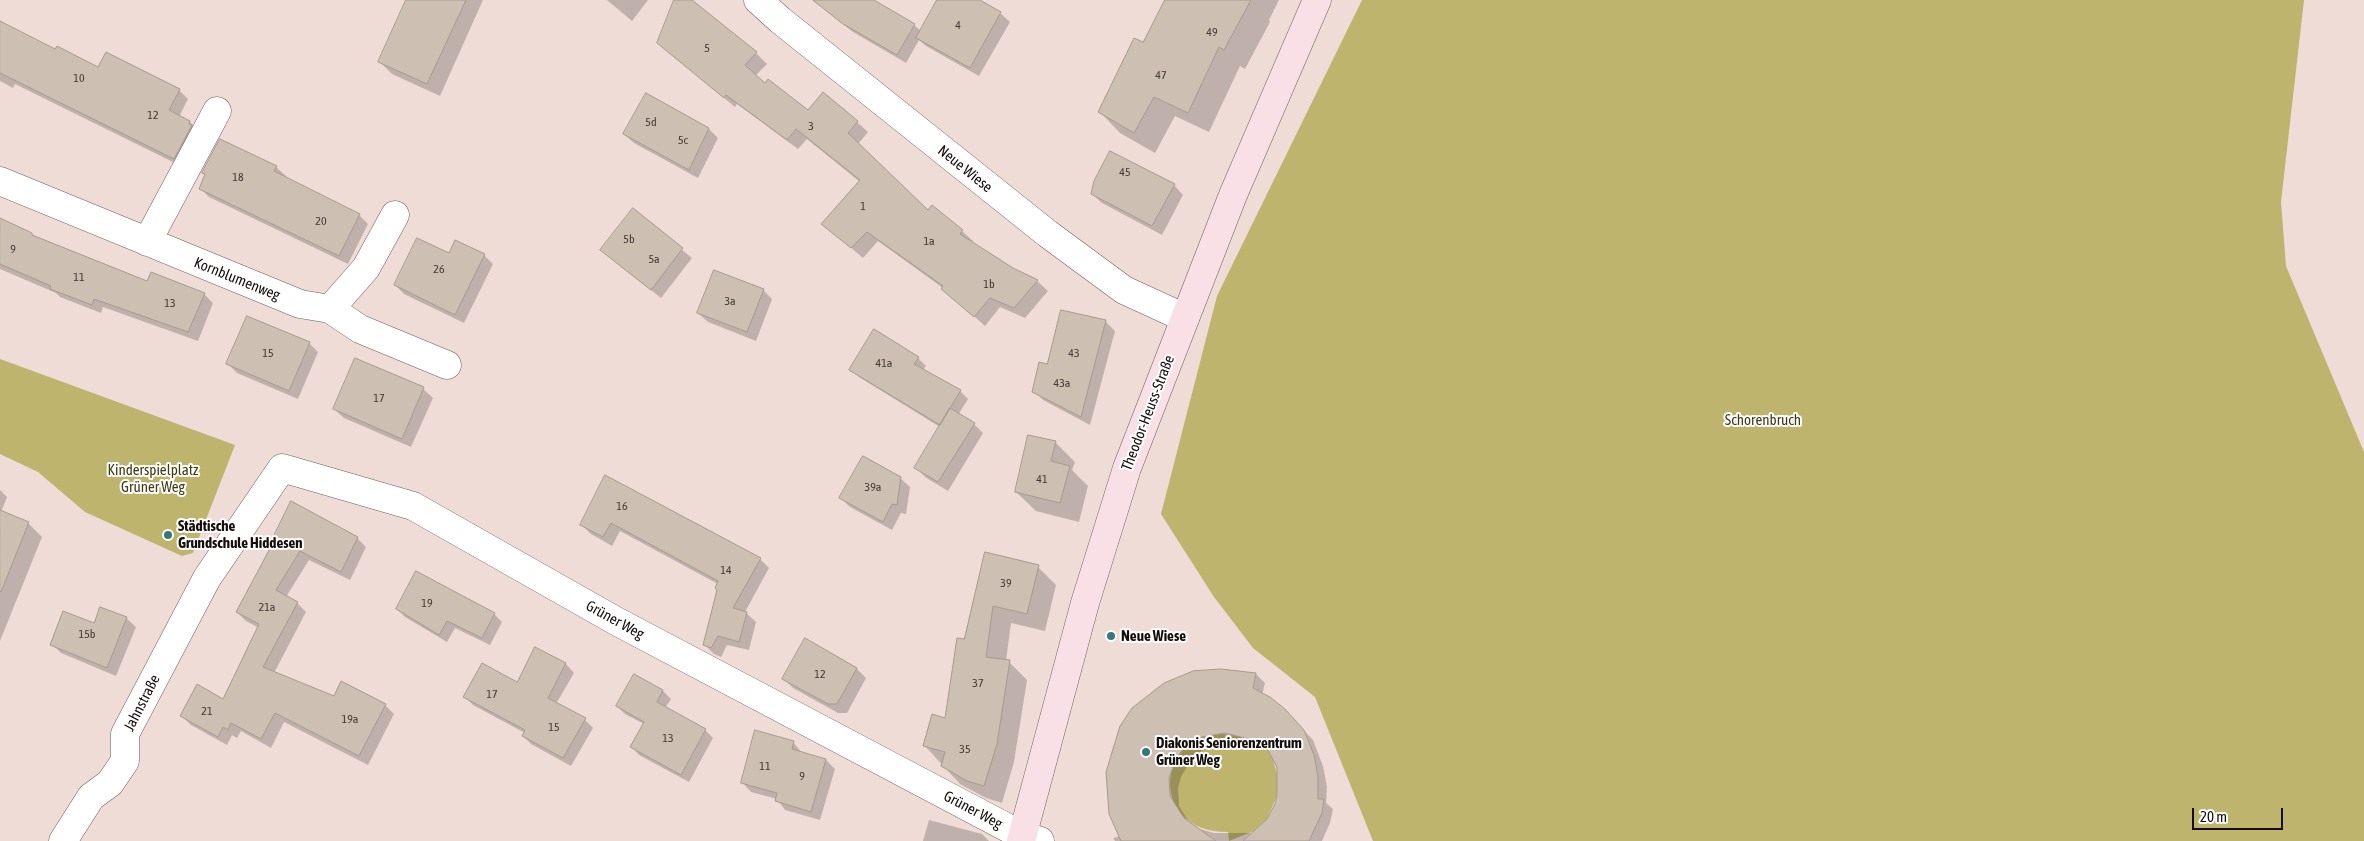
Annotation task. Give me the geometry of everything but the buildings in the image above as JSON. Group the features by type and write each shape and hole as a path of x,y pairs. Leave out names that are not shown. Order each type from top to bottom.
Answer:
{"main road":[{"name":"Theodor-Heuss-Straße","path":"1028,839 1085,603 1127,468 1233,195 1317,0"}],"street":[{"name":"Neue Wiese","path":"758,0 780,20 1048,234 1124,290 1185,318"},
{"path":"147,242 217,111"},
{"name":"Kornblumenweg","path":"0,180 300,304 330,309 360,329 448,365"},
{"path":"330,309 366,268 395,214"},
{"name":"Grüner Weg","path":"219,558 282,468 413,506 616,621 1028,839"},
{"name":"Jahnstraße","path":"64,841 91,796 110,783 125,761 125,734 219,558"}],"green space":[{"name":"Schorenbruch","path":"1362,0 2304,0 2281,202 2286,266 2364,452 2364,841 1373,841 1315,697 1253,648 1214,597 1161,514 1217,296"},
{"name":"Kinderspielplatz Grüner Weg","path":"0,359 235,445 193,553 182,556 85,512 38,472 0,454"},
{"path":"1240,727 1263,741 1272,756 1278,777 1277,796 1267,819 1254,831 1229,841 1228,832 1200,827 1182,814 1172,797 1171,777 1177,758 1190,743 1211,735 1237,736"}],"place":[{"name":"Städtische Grundschule Hiddesen","path":"168,535"},
{"name":"Neue Wiese","path":"1111,636"},
{"name":"Diakonis Seniorenzentrum Grüner Weg","path":"1146,752"}]}
